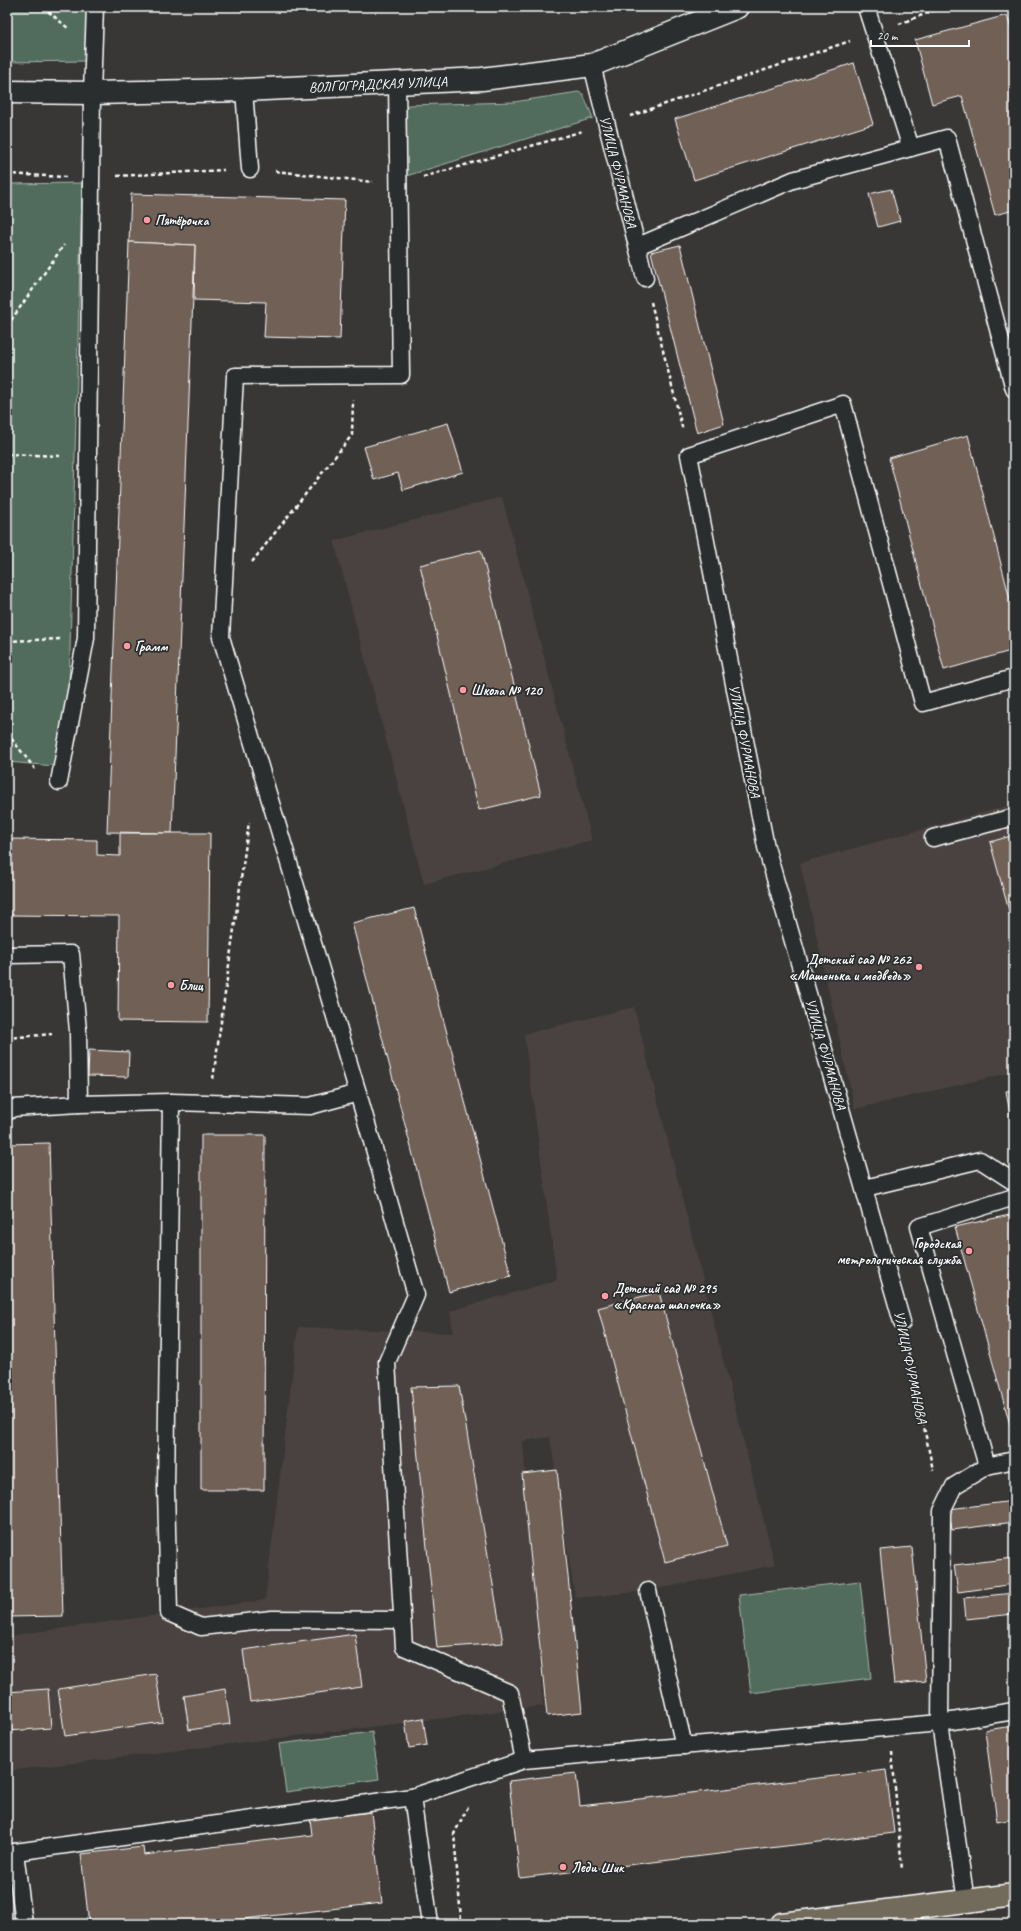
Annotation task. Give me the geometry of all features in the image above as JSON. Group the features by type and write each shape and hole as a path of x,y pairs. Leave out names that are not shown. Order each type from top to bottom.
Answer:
{"main road":[{"name":"ВОЛГОГРАДСКАЯ УЛИЦА","path":"7,92 92,93 244,90 482,79 592,65 737,7"},
{"path":"782,1924 1014,1895"}],"lane":[{"path":"60,782 86,638 92,93 95,7"},
{"path":"866,7 911,148"},
{"name":"УЛИЦА ФУРМАНОВА","path":"592,65 645,278"},
{"path":"397,82 401,376 235,376 221,637 358,1093 416,1295 387,1362 404,1647 510,1693 524,1760"},
{"path":"244,90 250,168"},
{"path":"638,246 792,180 947,138 1014,389"},
{"path":"689,455 843,404 923,703 1014,678"},
{"name":"УЛИЦА ФУРМАНОВА","path":"689,455 766,847 865,1188 902,1322"},
{"path":"933,838 1014,817"},
{"path":"7,955 71,954 78,1031 79,1104"},
{"path":"7,1112 13,1108 79,1104 171,1102 310,1106 358,1093"},
{"path":"171,1102 166,1488 169,1613 201,1627 272,1619 402,1620"},
{"path":"865,1188 980,1160 1014,1182"},
{"path":"987,1466 920,1227 1014,1197"},
{"path":"966,1901 940,1723 942,1511 954,1486 987,1466 1014,1460"},
{"path":"648,1591 684,1746"},
{"path":"24,1924 11,1852 412,1797 524,1760 940,1723 1014,1711"},
{"path":"412,1797 430,1924"}],"path":[{"path":"7,174 91,178 250,168 399,185 607,124 875,32 943,7"},
{"path":"7,326 65,244"},
{"path":"645,278 689,455"},
{"path":"223,598 352,435 354,376"},
{"path":"7,454 89,457"},
{"path":"7,641 86,638"},
{"path":"7,733 36,770"},
{"path":"210,1103 249,821"},
{"path":"7,1038 78,1031"},
{"name":"УЛИЦА ФУРМАНОВА","path":"902,1322 942,1511"},
{"path":"890,1727 902,1870"},
{"path":"461,1919 454,1834 486,1773"}],"shaded area":[{"name":"Школа № 120","path":"502,497 592,840 424,884 334,541"},
{"name":"Детский сад № 262 «Машенька и медведь»","path":"1014,804 1014,1072 855,1109 800,863"},
{"path":"634,1007 775,1565 648,1591 575,1598 550,1437 523,1441 543,1706 7,1771 7,1636 265,1600 298,1327 453,1333 450,1311 557,1280 524,1034"}],"green space":[{"path":"7,7 88,7 86,61 7,62"},
{"path":"578,92 583,94 593,118 403,177 405,109 408,105 514,102"},
{"path":"82,183 67,767 7,762 7,184"},
{"path":"860,1581 871,1678 751,1693 739,1595"},
{"path":"372,1732 379,1779 286,1792 279,1744"}],"building":[{"path":"1007,15 1014,40 1014,210 995,215 962,96 932,104 915,40"},
{"path":"854,63 873,124 694,180 675,119"},
{"path":"891,189 900,221 878,227 869,194"},
{"path":"131,194 345,200 340,339 264,337 266,302 194,300 195,245 129,242"},
{"path":"129,242 195,245 172,833 107,832"},
{"path":"680,245 724,424 697,433 651,252"},
{"path":"448,423 463,472 403,490 398,473 374,480 364,447"},
{"path":"968,435 1014,615 1014,650 944,670 889,458"},
{"path":"481,550 541,795 479,810 420,565"},
{"path":"120,833 210,833 208,1022 118,1021 119,916 7,915 7,839 97,840 97,855 120,856"},
{"path":"1014,835 1014,929 990,842"},
{"path":"414,908 511,1276 449,1292 352,923"},
{"path":"89,1050 129,1052 128,1077 88,1076"},
{"path":"1014,1090 1014,1119 1011,1120 1006,1091"},
{"path":"201,1135 265,1135 264,1490 201,1490"},
{"path":"49,1143 63,1616 7,1617 7,1144"},
{"path":"1014,1214 1014,1439 955,1227"},
{"path":"659,1292 727,1546 665,1562 598,1308"},
{"path":"459,1386 503,1643 437,1648 411,1387"},
{"path":"557,1470 582,1712 547,1716 522,1474"},
{"path":"1014,1501 1014,1522 952,1530 949,1509"},
{"path":"912,1547 926,1681 894,1684 880,1550"},
{"path":"1014,1558 1014,1584 958,1592 954,1565"},
{"path":"1014,1593 1014,1614 966,1619 964,1598"},
{"path":"355,1634 362,1687 250,1702 243,1650"},
{"path":"156,1674 163,1722 65,1736 58,1689"},
{"path":"48,1689 51,1728 7,1731 7,1692"},
{"path":"225,1689 230,1724 189,1730 184,1696"},
{"path":"423,1718 427,1745 409,1748 405,1721"},
{"path":"1014,1726 1014,1819 997,1822 985,1730"},
{"path":"886,1770 894,1833 520,1878 509,1781 576,1773 580,1806"},
{"path":"371,1812 382,1903 201,1924 89,1924 81,1854 143,1847 144,1855 312,1835 310,1819"}],"place":[{"name":"Пятёрочка","path":"147,220"},
{"name":"Грамм","path":"127,646"},
{"name":"Школа № 120","path":"463,690"},
{"name":"Детский сад № 262 «Машенька и медведь»","path":"919,967"},
{"name":"Блиц","path":"171,985"},
{"name":"Городская метрологическая служба","path":"969,1251"},
{"name":"Детский сад № 295 «Красная шапочка»","path":"605,1296"},
{"name":"Леди Шик","path":"563,1867"}]}
